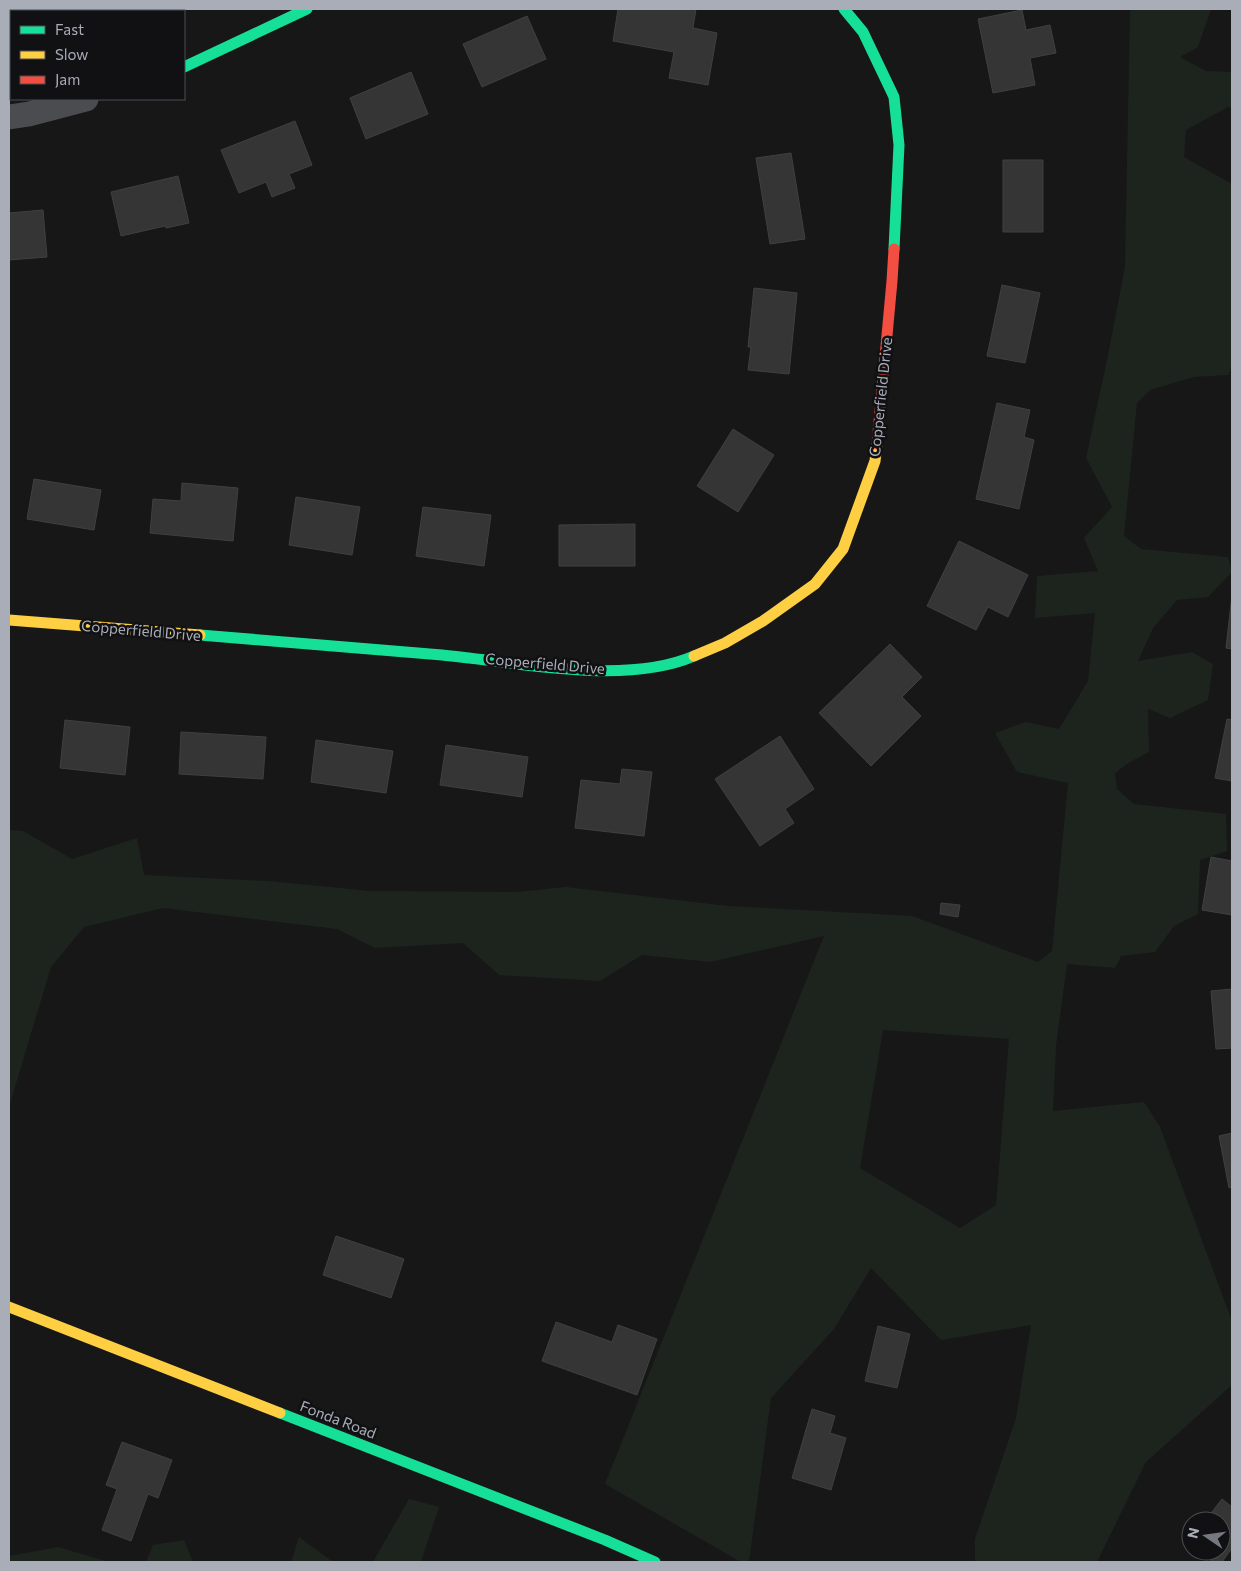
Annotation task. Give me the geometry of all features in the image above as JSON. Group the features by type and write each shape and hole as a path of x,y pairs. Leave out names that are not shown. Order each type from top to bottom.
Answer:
{"street":[{"path":"185,67 307,9"},
{"name":"Copperfield Drive","path":"9,620 443,655 583,670 644,669 685,660 725,643 763,621 815,584 843,549 875,461 893,271 899,144 894,97 863,32 844,9"},
{"path":"9,117 29,114 82,100"},
{"name":"Fonda Road","path":"9,1307 606,1540 654,1562"}],"shaded area":[{"path":"1130,9 1211,9 1198,47 1180,57 1206,71 1232,72 1232,108 1228,107 1186,130 1184,157 1232,184 1232,362 1229,375 1194,377 1150,390 1137,403 1124,536 1141,549 1228,557 1232,572 1208,597 1177,600 1153,628 1138,661 1192,652 1213,664 1208,700 1170,718 1148,709 1149,752 1115,773 1117,789 1134,804 1226,814 1227,851 1200,860 1198,914 1174,926 1155,952 1121,956 1115,968 1067,964 1056,1046 1053,1111 1144,1102 1160,1127 1232,1321 1232,1385 1146,1462 1097,1562 975,1562 975,1539 1016,1418 1031,1325 941,1340 871,1268 834,1329 771,1398 749,1562 741,1562 605,1484 824,936 710,962 642,955 600,981 499,975 463,943 375,948 337,929 163,908 84,927 51,967 9,1107 9,830 23,831 72,859 137,838 144,875 268,881 370,891 517,892 566,887 728,906 912,916 1038,962 1052,951 1068,783 1017,772 995,733 1026,722 1059,729 1088,681 1095,613 1035,618 1037,576 1098,571 1084,538 1112,507 1086,458 1125,267","holes":["883,1030 1009,1039 996,1205 960,1228 860,1168"]},
{"path":"409,1499 439,1507 421,1562 373,1562"},
{"path":"299,1537 333,1562 291,1562"},
{"path":"184,1540 193,1562 146,1562 153,1545"},
{"path":"58,1547 109,1562 9,1562 9,1556"}],"building":[{"path":"618,9 696,9 693,28 717,33 708,85 669,78 674,52 613,41"},
{"path":"1022,10 1026,30 1050,25 1056,53 1030,58 1035,85 993,93 978,19"},
{"path":"527,16 546,59 482,87 463,44"},
{"path":"411,72 428,114 366,139 350,98"},
{"path":"295,121 312,165 289,174 295,188 272,197 266,182 239,193 221,150"},
{"path":"791,153 805,239 770,244 756,158"},
{"path":"1003,160 1043,160 1043,232 1003,232"},
{"path":"178,176 189,223 166,228 165,226 121,236 111,192"},
{"path":"43,210 47,257 9,260 9,213"},
{"path":"1002,285 1040,293 1025,363 987,356"},
{"path":"754,288 797,293 789,374 748,370 751,347 748,347"},
{"path":"997,403 1030,410 1024,437 1034,440 1019,509 976,499"},
{"path":"733,429 774,455 738,512 697,486"},
{"path":"34,479 101,490 94,530 27,519"},
{"path":"182,483 238,488 233,541 150,533 153,499 181,501"},
{"path":"296,497 360,507 352,555 289,545"},
{"path":"423,507 491,515 484,566 416,556"},
{"path":"635,524 635,566 559,566 559,525"},
{"path":"959,541 1028,575 1008,617 988,607 976,630 927,606"},
{"path":"1232,595 1232,649 1226,648"},
{"path":"890,644 922,677 902,697 921,716 871,766 819,713"},
{"path":"1227,719 1232,720 1232,781 1215,778"},
{"path":"65,720 130,727 125,775 60,768"},
{"path":"181,732 266,737 263,779 179,774"},
{"path":"780,736 814,789 785,809 794,823 760,846 715,779"},
{"path":"316,740 393,751 386,793 311,782"},
{"path":"446,745 528,757 522,797 440,785"},
{"path":"622,769 652,772 644,836 575,828 581,780 620,784"},
{"path":"1211,857 1232,861 1232,915 1202,910"},
{"path":"941,903 960,905 958,917 940,914"},
{"path":"1232,989 1232,1048 1216,1049 1211,991"},
{"path":"1232,1133 1232,1187 1229,1188 1219,1136"},
{"path":"336,1236 404,1259 391,1298 323,1275"},
{"path":"556,1322 612,1342 618,1325 657,1339 637,1395 542,1361"},
{"path":"878,1326 910,1334 897,1388 865,1381"},
{"path":"812,1409 835,1416 830,1433 846,1438 831,1490 792,1478"},
{"path":"122,1442 172,1460 158,1498 148,1494 131,1541 102,1530 117,1489 106,1485"},
{"path":"1222,1499 1232,1507 1231,1549 1231,1511 1213,1511"}],"traffic: fast":[{"path":"185,67 307,9"},
{"path":"844,9 863,32 894,97 899,145 894,249"},
{"path":"200,635 442,655 536,666 604,671 666,665 694,656"},
{"path":"280,1413 605,1540 655,1562"}],"traffic: slow":[{"path":"694,656 725,643 763,621 815,584 843,549 875,461 877,444"},
{"path":"9,620 200,635"},
{"path":"9,1307 280,1413"}],"traffic: jam":[{"path":"877,444 894,249"}]}
